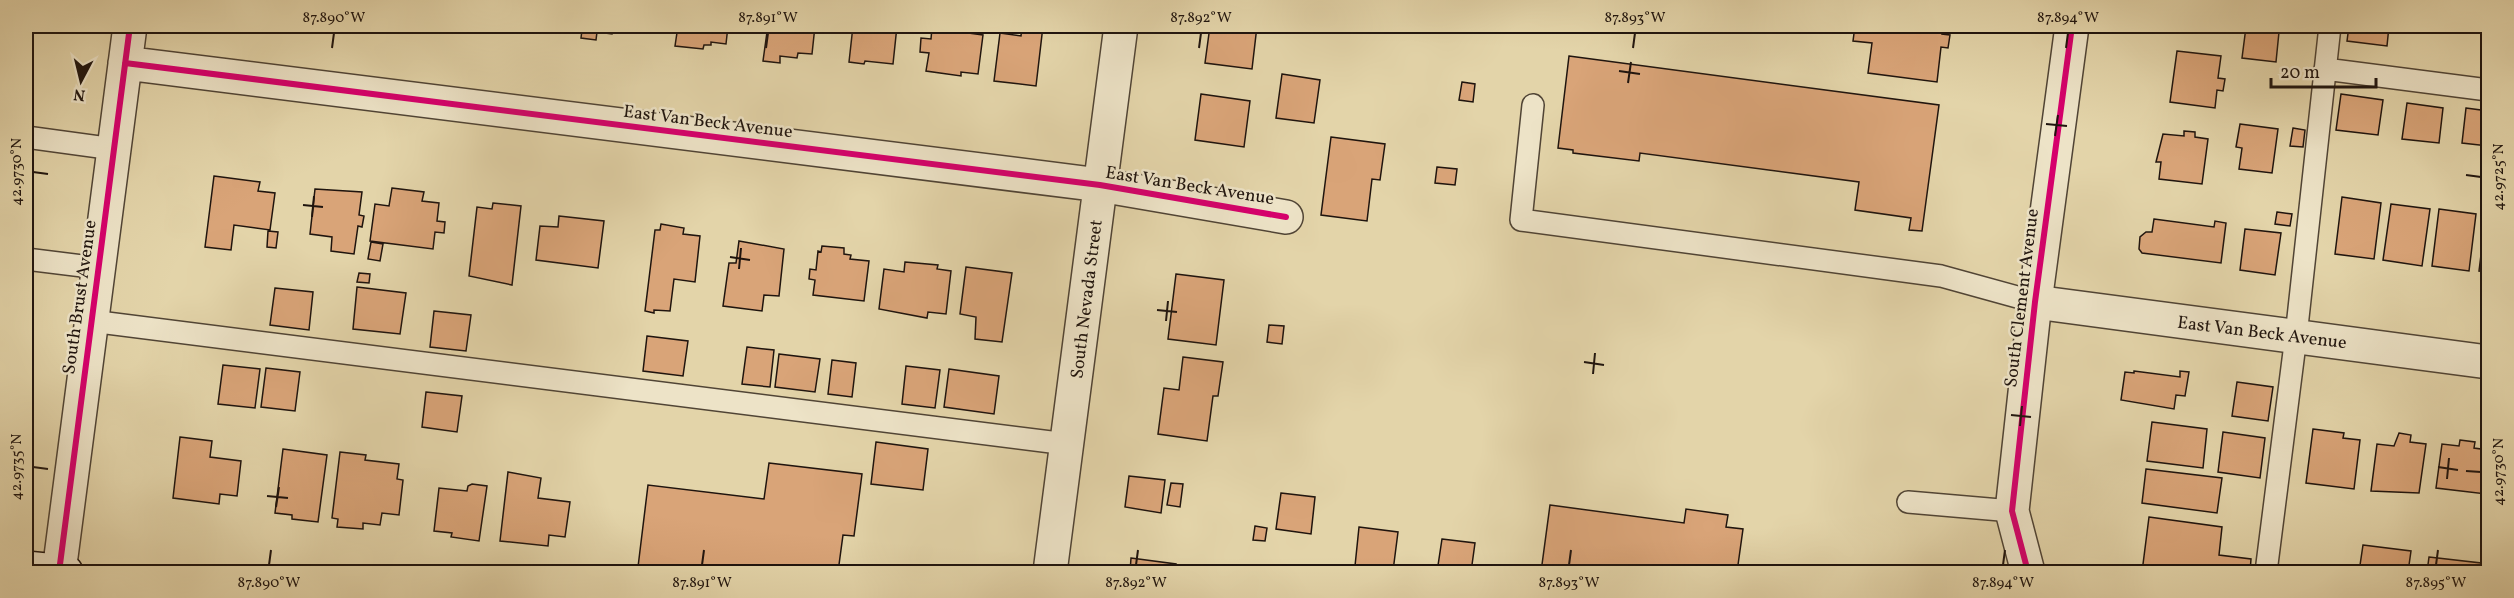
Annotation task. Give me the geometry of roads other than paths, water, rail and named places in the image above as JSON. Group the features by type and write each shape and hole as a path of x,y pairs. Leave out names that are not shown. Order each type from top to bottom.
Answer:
{"street":[{"name":"South Brust Avenue","path":"61,572 130,26"},
{"name":"South Nevada Street","path":"1050,573 1121,26"},
{"name":"South Clement Avenue","path":"2028,573 2012,511 2035,302 2072,26"},
{"name":"East Van Beck Avenue","path":"125,63 1100,185 1287,217"},
{"name":"East Van Beck Avenue","path":"2035,302 2488,362"},
{"path":"26,568 61,572"}],"lane":[{"path":"2265,573 2296,336 2330,26"},
{"path":"2325,69 2488,90"},
{"path":"1533,105 1521,220 1941,276 2035,302"},
{"path":"26,137 114,149"},
{"path":"26,259 99,268"},
{"path":"91,321 1067,444"},
{"path":"1908,502 2012,511"}]}
